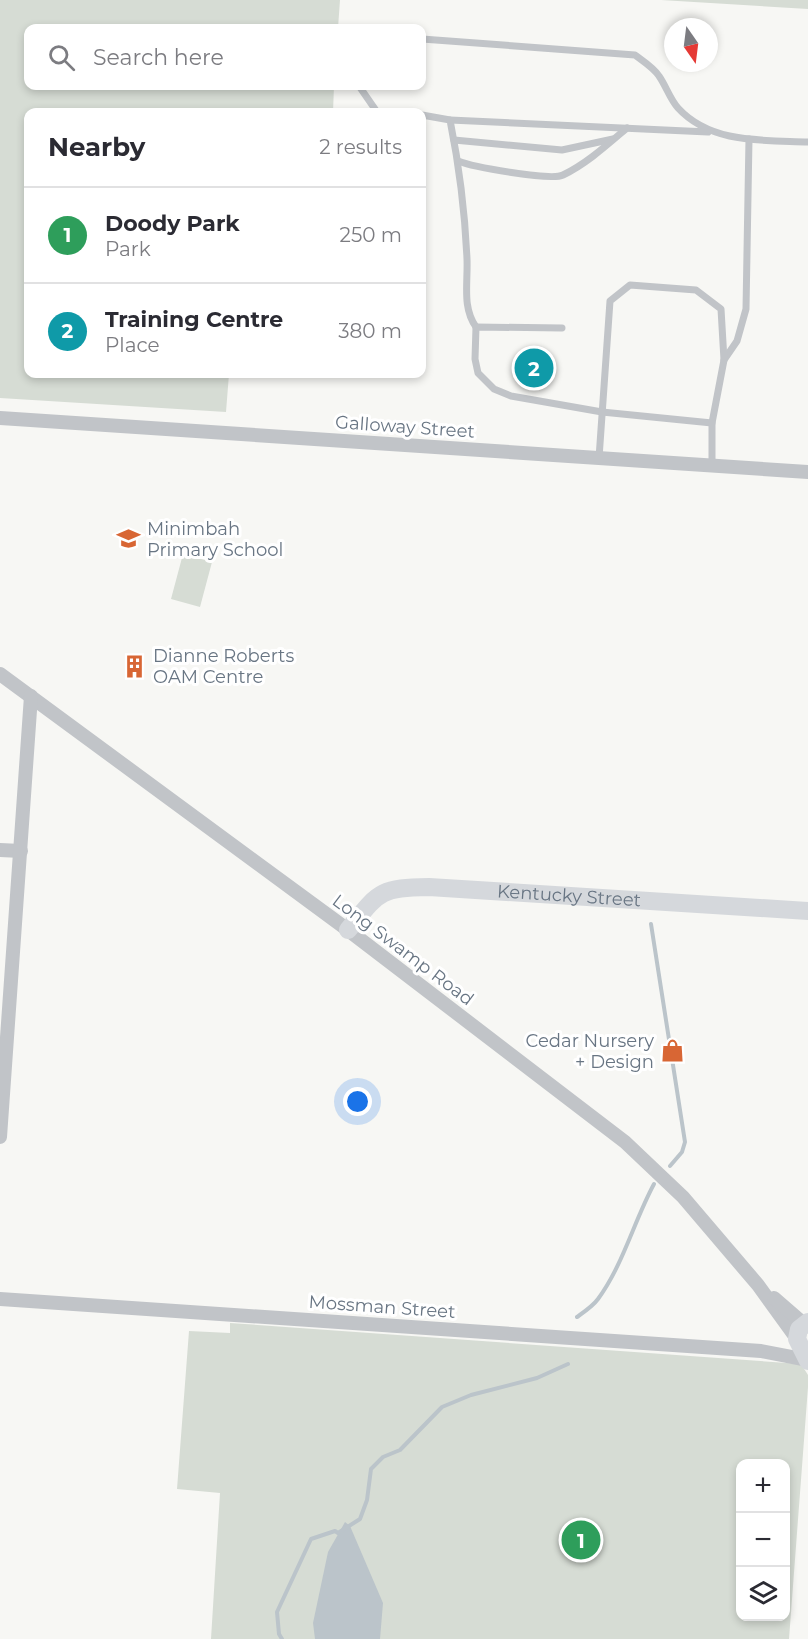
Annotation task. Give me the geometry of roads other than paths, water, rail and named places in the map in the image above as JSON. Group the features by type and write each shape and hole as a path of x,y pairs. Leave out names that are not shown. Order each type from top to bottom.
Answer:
{"street":[{"name":"Galloway Street","path":"0,418 808,472"},
{"name":"Long Swamp Road","path":"0,674 348,930 625,1143 683,1197 804,1342"},
{"path":"0,1137 6,932 21,851 31,696"},
{"path":"0,850 21,851"},
{"name":"Kentucky Street","path":"348,930 378,894 401,888 808,911"},
{"name":"Mossman Street","path":"0,1299 761,1351 804,1342"}],"lane":[{"path":"426,39 635,55 658,74 676,105 693,123 711,132"},
{"path":"362,90 374,108"},
{"path":"426,116 450,120 711,132 749,140 808,142"},
{"path":"450,120 458,161 467,259 467,314 476,327 475,359 478,373 494,389 511,396 602,412 712,423"},
{"path":"458,161 477,168 561,177 627,128"},
{"path":"454,140 562,150 615,138"},
{"path":"724,360 737,341 746,309 749,140"},
{"path":"599,458 610,301 630,285 696,290 721,309 724,360 712,423 712,466"},
{"path":"476,327 562,328"}],"waterway":[{"path":"651,924 685,1142 682,1152 670,1166"},
{"path":"577,1317 594,1304 607,1286 654,1184"},
{"path":"282,1639 279,1634 277,1612 311,1539 335,1531 338,1533 360,1519 367,1500 371,1469 383,1457 400,1450 442,1407 471,1395 537,1378 568,1364"}],"place":[{"name":"Training Centre","path":"534,368"},
{"name":"Minimbah Primary School","path":"129,539"},
{"name":"Dianne Roberts OAM Centre","path":"135,666"},
{"name":"Cedar Nursery + Design","path":"672,1051"},
{"name":"Doody Park","path":"581,1540"}]}
